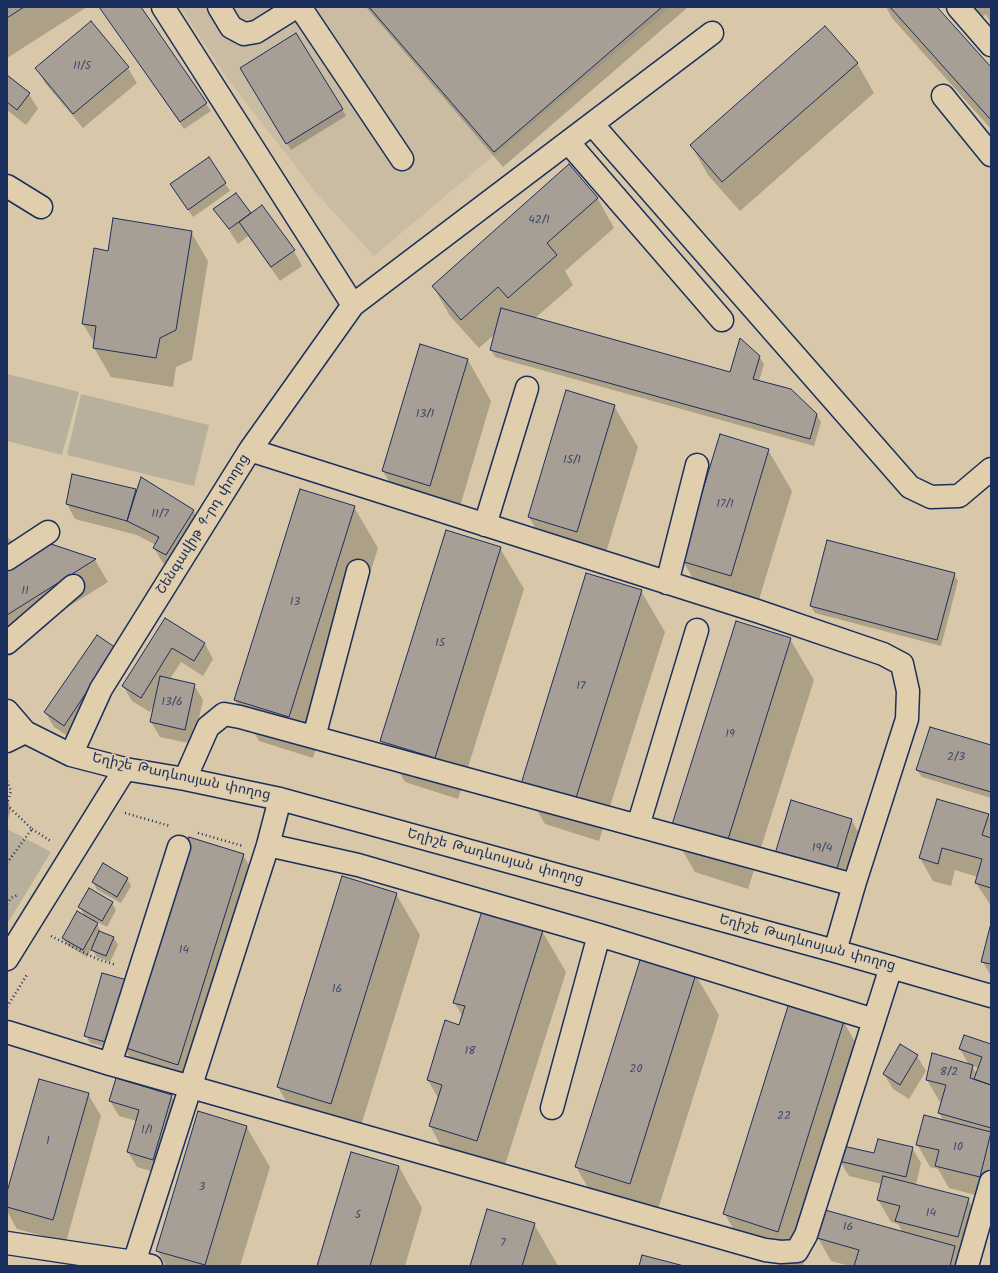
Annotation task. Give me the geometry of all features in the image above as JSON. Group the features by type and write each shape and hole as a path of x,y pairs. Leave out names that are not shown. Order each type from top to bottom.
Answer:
{"street":[{"path":"163,7 353,305"},
{"path":"219,7 231,27 244,34 256,32 296,7"},
{"path":"300,7 402,159"},
{"path":"958,7 991,45"},
{"name":"Շենգավիթ 9-րդ փողոց","path":"71,754 101,689 250,450 353,305 712,33"},
{"path":"943,96 991,155"},
{"path":"592,124 910,487 931,497 959,496 991,469"},
{"path":"568,142 722,320"},
{"path":"7,186 41,207"},
{"path":"486,525 527,388"},
{"path":"250,450 666,582 883,654 902,664 908,691 907,719 835,951"},
{"path":"666,582 698,465"},
{"path":"7,559 48,532"},
{"path":"314,737 358,571"},
{"path":"7,643 73,586"},
{"path":"638,826 697,630"},
{"name":"Եղիշե Թադևոսյան փողոց","path":"7,711 16,737 71,754 125,769 185,779 280,799 835,951 991,996"},
{"path":"185,779 208,727 224,714 240,716 854,886"},
{"path":"7,959 125,769"},
{"path":"7,1243 139,1265 190,1086 267,848 280,799"},
{"path":"110,1064 182,835"},
{"path":"267,848 358,865 599,934 874,1020"},
{"path":"552,1108 599,934"},
{"path":"7,1032 110,1064 765,1250 781,1252 797,1251 806,1235 891,967"},
{"path":"967,1266 991,1182"}],"path":[{"path":"7,781 11,791 7,804 32,828 7,863"},
{"path":"124,813 182,835 267,848"},
{"path":"47,942 55,930"},
{"path":"51,936 97,959 139,974"},
{"path":"7,1008 31,968"}],"shaded area":[{"path":"180,7 670,7 374,256 317,194 226,77"},
{"path":"7,374 79,392 62,455 7,441"},
{"path":"81,394 209,425 194,486 67,455"},
{"path":"7,829 51,852 7,924"}],"building":[{"path":"7,7 24,7 7,18"},
{"path":"99,7 141,7 207,103 180,122"},
{"path":"369,7 662,7 494,152"},
{"path":"890,7 937,7 991,67 991,120"},
{"path":"91,21 129,67 73,114 35,68"},
{"path":"825,26 858,63 722,182 690,145"},
{"path":"296,33 343,109 286,144 240,68"},
{"path":"7,75 30,93 17,110 7,102"},
{"path":"209,157 226,183 188,210 170,184"},
{"path":"569,164 598,198 547,243 557,255 508,298 498,287 461,320 432,286"},
{"path":"236,193 251,213 229,229 213,209"},
{"path":"262,205 295,250 271,267 239,222"},
{"path":"113,218 192,231 176,330 160,338 156,358 93,348 96,326 82,324 94,248 108,251"},
{"path":"501,308 730,372 740,338 760,356 753,379 791,389 817,414 810,439 490,350"},
{"path":"420,344 468,359 430,486 382,471"},
{"path":"566,390 615,405 577,532 528,517"},
{"path":"720,434 769,449 731,576 681,561"},
{"path":"72,474 136,489 127,521 66,504"},
{"path":"141,477 194,510 166,555 153,548 159,537 127,521"},
{"path":"300,489 355,506 289,717 234,700"},
{"path":"446,530 501,547 435,758 380,741"},
{"path":"827,540 955,573 937,640 810,606"},
{"path":"48,543 96,559 7,615 7,569"},
{"path":"586,573 642,590 575,801 521,784"},
{"path":"165,618 205,643 194,661 172,648 141,698 122,686"},
{"path":"736,621 791,638 725,849 670,831"},
{"path":"97,635 116,648 64,726 44,712"},
{"path":"160,676 195,684 185,730 150,722"},
{"path":"930,727 991,745 991,792 916,770"},
{"path":"937,799 989,814 982,835 991,838 991,888 975,883 982,859 942,848 938,864 919,858"},
{"path":"791,800 852,819 836,872 775,854"},
{"path":"189,837 244,854 178,1065 123,1047"},
{"path":"103,863 128,878 117,897 92,882"},
{"path":"342,876 397,893 331,1104 277,1087"},
{"path":"89,888 113,902 102,921 78,907"},
{"path":"77,911 98,923 83,950 62,938"},
{"path":"482,911 543,930 477,1141 429,1126 442,1085 427,1080 445,1020 459,1025 465,1006 453,1003"},
{"path":"991,927 991,964 981,962"},
{"path":"99,931 114,937 106,956 91,950"},
{"path":"641,957 696,974 630,1184 575,1167"},
{"path":"102,973 127,980 109,1043 84,1036"},
{"path":"789,1003 844,1021 778,1232 723,1214"},
{"path":"964,1035 991,1044 991,1085 974,1079 982,1057 959,1049"},
{"path":"900,1044 918,1055 900,1085 883,1074"},
{"path":"932,1053 973,1065 970,1078 991,1085 991,1128 938,1113 946,1085 926,1080"},
{"path":"116,1078 172,1095 153,1160 127,1152 139,1110 109,1101"},
{"path":"39,1079 89,1093 53,1220 7,1207 7,1192"},
{"path":"198,1111 247,1126 205,1265 156,1251"},
{"path":"924,1115 991,1132 980,1177 935,1166 939,1150 916,1145"},
{"path":"878,1139 913,1147 906,1177 839,1161 843,1146 874,1153"},
{"path":"351,1152 399,1166 370,1266 317,1266"},
{"path":"883,1176 969,1198 958,1237 895,1221 900,1206 877,1200"},
{"path":"487,1209 535,1223 522,1266 470,1266"},
{"path":"825,1210 955,1246 950,1266 854,1266 859,1250 817,1238"},
{"path":"642,1255 684,1266 639,1266"}]}
